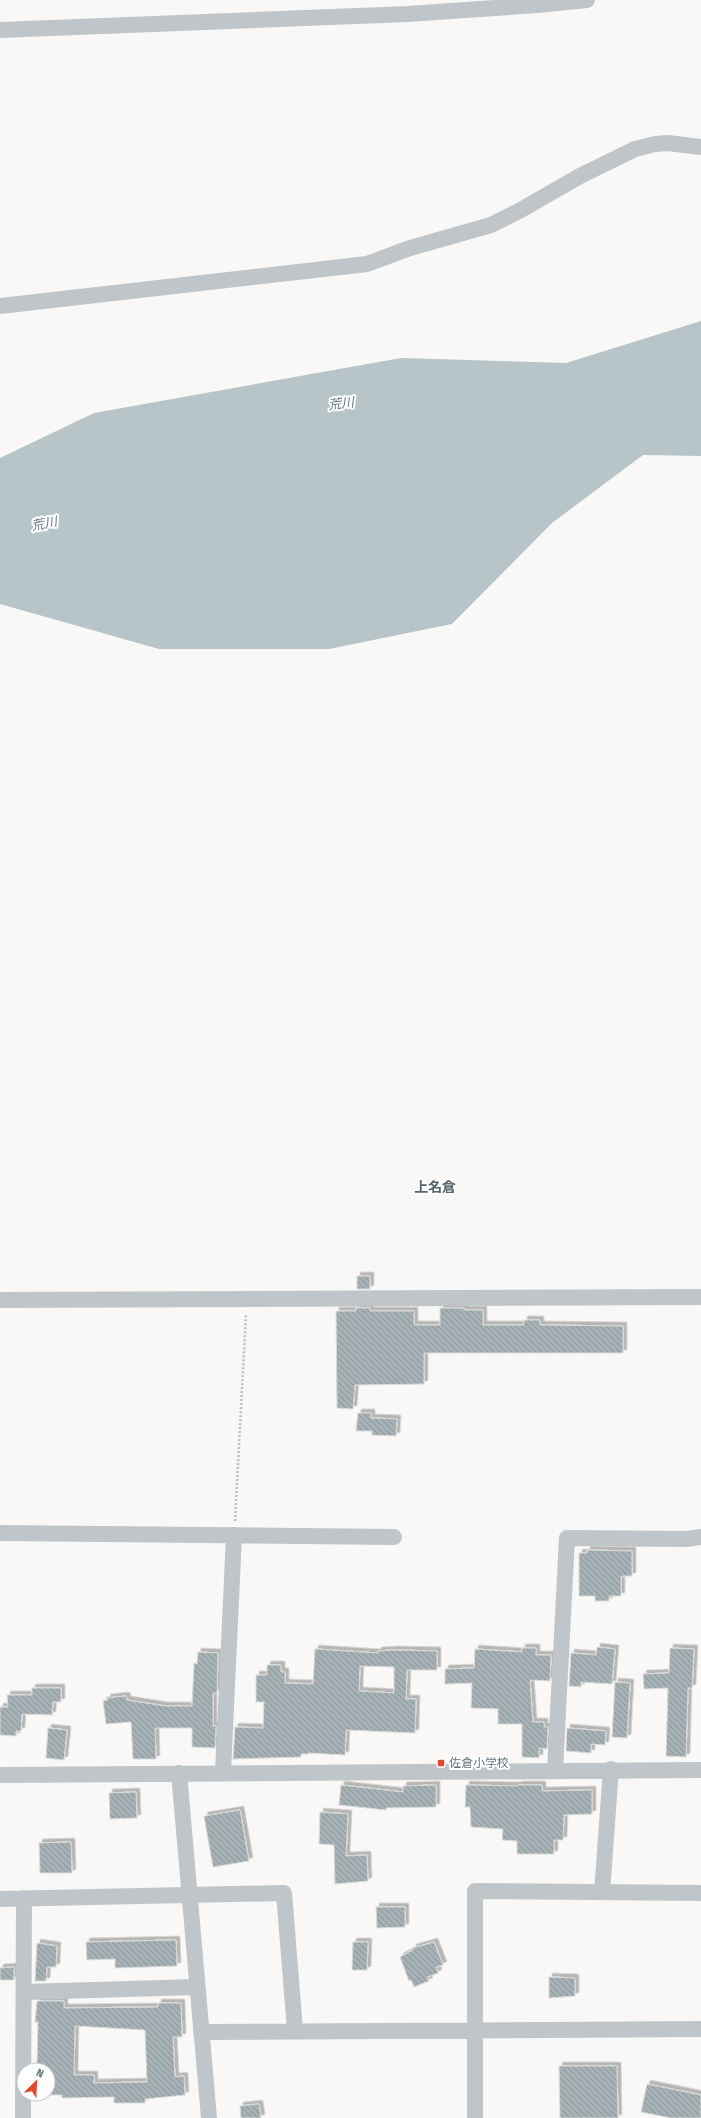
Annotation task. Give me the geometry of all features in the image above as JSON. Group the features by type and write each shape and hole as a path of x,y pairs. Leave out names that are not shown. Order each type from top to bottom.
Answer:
{"street":[{"path":"0,30 408,14 587,0"},
{"path":"0,306 367,264 410,248 491,225 519,211 580,176 635,150 668,142 701,147"},
{"path":"0,1300 701,1297"},
{"path":"0,1533 394,1537"},
{"path":"223,1772 234,1535"},
{"path":"555,1770 567,1538 686,1539 701,1537"},
{"path":"602,1892 612,1769"},
{"path":"0,1775 612,1769 701,1770"},
{"path":"179,1773 209,2118"},
{"path":"475,2118 473,2030 474,1891 701,1893"},
{"path":"0,1899 284,1892 295,2030"},
{"path":"23,2118 24,1898"},
{"path":"24,1992 197,1987"},
{"path":"201,2032 295,2030 701,2029"}],"path":[{"path":"234,1535 246,1298"}],"water":[{"name":"荒川","path":"701,321 701,456 643,455 552,523 452,624 329,649 159,649 0,604 0,458 94,413 401,358 566,363"}],"building":[{"path":"357,1276 370,1276 370,1289 357,1289"},
{"path":"356,1308 370,1308 370,1311 414,1311 414,1325 440,1325 440,1308 464,1308 464,1310 483,1310 483,1325 524,1325 524,1320 540,1320 540,1325 623,1326 623,1353 424,1353 424,1384 355,1385 353,1409 337,1408 336,1311 356,1311"},
{"path":"358,1413 371,1413 371,1418 397,1419 396,1436 372,1435 372,1431 356,1431"},
{"path":"587,1550 632,1551 632,1576 621,1576 621,1596 609,1596 609,1601 595,1601 595,1596 579,1596 579,1553 587,1553"},
{"path":"597,1647 615,1649 612,1684 581,1682 581,1687 569,1686 571,1653 596,1655"},
{"path":"522,1648 536,1648 536,1655 551,1655 550,1681 530,1680 533,1722 544,1722 544,1727 548,1727 547,1749 539,1748 539,1758 522,1757 522,1724 498,1724 498,1709 471,1708 472,1683 445,1684 445,1669 474,1668 475,1649 522,1652"},
{"path":"670,1648 694,1649 692,1688 688,1688 686,1757 666,1756 668,1688 644,1689 643,1674 669,1673"},
{"path":"315,1649 378,1653 378,1651 394,1650 437,1651 437,1670 407,1670 406,1699 416,1699 415,1733 346,1730 345,1755 308,1753 301,1754 301,1757 233,1759 235,1727 263,1728 264,1702 256,1702 256,1675 267,1675 267,1665 281,1665 281,1672 285,1672 285,1683 313,1684","holes":["360,1666 394,1667 394,1693 359,1691"]},
{"path":"198,1652 218,1653 217,1693 213,1693 213,1726 216,1726 215,1748 192,1747 192,1728 155,1728 156,1759 133,1759 131,1722 106,1724 103,1701 108,1700 107,1698 126,1696 127,1700 165,1706 192,1706 194,1663 197,1664"},
{"path":"615,1682 630,1683 627,1738 612,1737"},
{"path":"32,1688 61,1688 61,1702 53,1702 52,1715 22,1714 21,1731 16,1731 16,1736 0,1735 0,1707 8,1707 7,1695 32,1695"},
{"path":"48,1728 67,1730 64,1760 46,1758"},
{"path":"567,1728 606,1731 605,1745 591,1744 591,1753 566,1751"},
{"path":"341,1785 403,1792 403,1786 436,1785 436,1807 386,1808 386,1810 339,1805"},
{"path":"466,1785 542,1785 542,1791 592,1790 592,1814 564,1815 563,1840 554,1840 554,1854 517,1854 517,1841 502,1840 503,1829 471,1827 470,1807 465,1807"},
{"path":"136,1792 137,1818 110,1819 109,1793"},
{"path":"240,1810 249,1861 213,1867 204,1816"},
{"path":"320,1812 348,1814 346,1856 367,1855 368,1881 335,1884 334,1845 319,1844"},
{"path":"71,1842 72,1873 40,1873 39,1843"},
{"path":"376,1907 405,1907 405,1927 377,1928"},
{"path":"176,1940 177,1966 115,1968 115,1959 87,1960 86,1942"},
{"path":"353,1942 368,1942 367,1970 352,1970"},
{"path":"434,1942 443,1965 436,1967 438,1973 427,1977 429,1981 414,1987 411,1980 409,1981 400,1957 413,1950 413,1948"},
{"path":"37,1943 57,1946 56,1967 47,1967 46,1981 35,1981"},
{"path":"14,1967 14,1980 0,1980 0,1968"},
{"path":"549,1977 575,1978 575,1996 549,1998"},
{"path":"37,2001 64,2001 64,2008 158,2007 158,2003 181,2003 182,2037 173,2037 175,2077 184,2076 185,2095 145,2099 145,2103 114,2103 114,2097 62,2098 62,2095 56,2095 56,2062 37,2062 38,2022 35,2022","holes":["75,2026 145,2030 147,2082 94,2083 94,2075 74,2075"]},
{"path":"559,2066 617,2066 618,2118 560,2118"},
{"path":"647,2084 701,2095 701,2118 671,2118 641,2112"},
{"path":"259,2104 261,2118 241,2118 240,2106"}],"place":[{"name":"佐倉小学校","path":"441,1763"}],"district":[{"name":"上名倉","path":"435,1187"}]}
